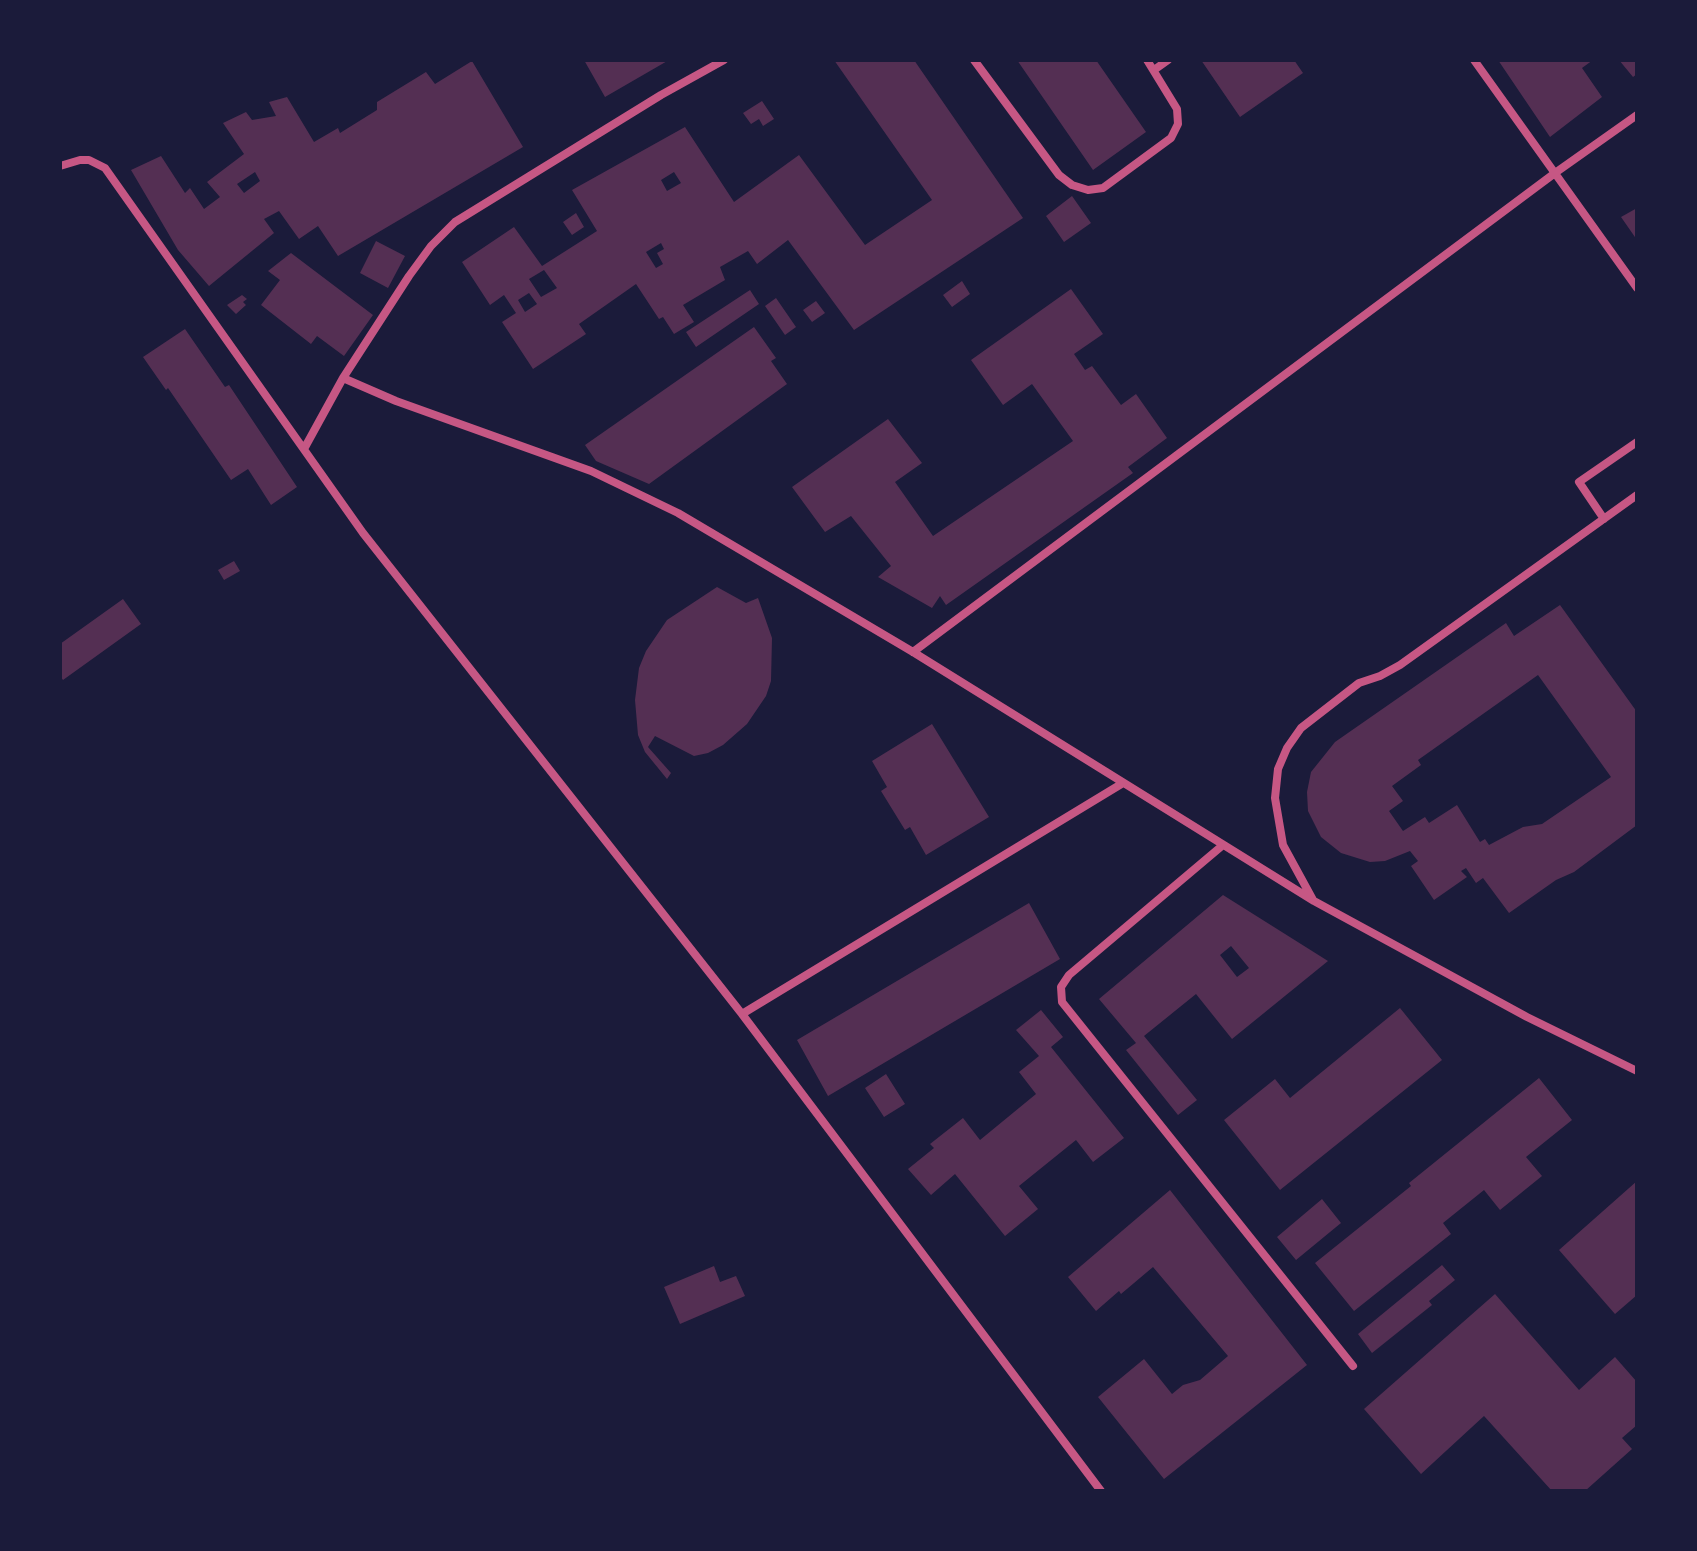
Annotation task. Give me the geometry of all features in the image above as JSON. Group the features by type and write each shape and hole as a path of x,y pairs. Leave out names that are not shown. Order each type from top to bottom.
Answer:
{"street":[{"path":"304,449 343,378 416,266 455,222 724,60"},
{"path":"974,60 1059,175 1072,185 1088,190 1103,188 1171,138 1178,124 1177,109 1147,60"},
{"path":"1154,70 1168,60"},
{"path":"1474,60 1637,288"},
{"path":"913,652 1637,115"},
{"path":"60,166 80,160 97,162 110,174 410,594 742,1014 1101,1491"},
{"path":"343,378 396,401 591,471 678,513 913,652 1314,901 1527,1017 1637,1071"},
{"path":"1604,519 1579,482 1637,442"},
{"path":"1314,901 1283,845 1275,798 1278,769 1287,748 1301,728 1359,683 1400,665 1637,495"},
{"path":"742,1014 1123,783"},
{"path":"1223,845 1069,975 1061,987 1062,1002 1353,1366"}],"building":[{"path":"584,60 669,60 605,97"},
{"path":"834,60 914,60 1023,218 854,330 788,240 757,264 748,251 720,267 725,280 683,305 694,322 674,334 663,317 659,319 636,284 579,324 586,334 533,369 502,322 516,313 504,295 490,305 462,262 514,227 542,266 597,231 572,190 685,127 734,202 799,155 865,245 932,200","holes":["674,172 681,183 667,191 661,180","661,243 664,249 657,253 663,264 656,268 646,252","544,270 557,288 541,297 529,279","529,293 537,304 525,312 518,300"]},
{"path":"1017,60 1096,60 1146,132 1093,170"},
{"path":"1201,60 1294,60 1303,73 1240,117"},
{"path":"1498,60 1593,60 1582,68 1602,97 1550,137"},
{"path":"1619,60 1637,60 1637,74 1633,77"},
{"path":"472,61 523,147 338,256 318,226 299,239 279,211 264,219 274,233 209,286 178,250 131,170 161,156 185,193 190,188 204,209 220,197 207,182 244,154 223,123 246,112 252,120 276,116 269,102 287,97 314,142 338,128 340,133 377,110 377,102 426,72 435,84","holes":["255,172 260,181 244,193 237,184"]},
{"path":"762,101 774,119 763,126 759,119 751,124 743,113"},
{"path":"1072,196 1091,223 1064,242 1046,216"},
{"path":"1637,208 1637,240 1621,217"},
{"path":"576,213 584,227 572,235 563,222"},
{"path":"376,241 405,256 388,288 360,273"},
{"path":"291,253 373,315 344,356 317,336 311,344 261,305 280,280 268,271"},
{"path":"962,281 970,294 952,307 943,295"},
{"path":"1071,289 1103,334 1074,354 1085,370 1092,366 1121,405 1136,394 1167,438 1128,467 1133,473 946,605 940,596 932,608 878,577 891,566 851,516 825,532 792,487 888,419 922,463 895,482 933,536 1073,441 1032,384 1003,405 971,360"},
{"path":"750,290 759,304 696,347 686,332"},
{"path":"242,295 247,299 243,302 246,305 236,314 227,305"},
{"path":"776,298 796,327 785,335 765,306"},
{"path":"816,301 825,313 812,322 803,310"},
{"path":"754,327 776,358 771,361 787,384 649,484 596,461 585,445"},
{"path":"185,329 225,387 229,385 297,487 271,505 248,469 231,480 143,357"},
{"path":"234,561 240,571 224,580 218,570"},
{"path":"717,587 746,603 758,598 772,638 771,681 766,696 747,724 723,745 708,753 694,756 655,736 648,747 671,773 667,779 645,752 638,735 635,700 639,668 646,651 667,620"},
{"path":"123,599 141,624 63,680 60,676 60,644"},
{"path":"1560,605 1637,712 1637,825 1574,872 1556,880 1509,913 1483,878 1476,883 1466,868 1461,871 1467,877 1434,900 1411,866 1418,861 1410,851 1385,861 1370,862 1341,853 1321,837 1308,811 1307,792 1311,772 1335,742 1506,623 1514,636","holes":["1538,675 1611,777 1542,824 1523,827 1489,845 1485,839 1480,842 1457,805 1429,823 1425,817 1403,831 1389,811 1403,801 1392,786 1421,765 1418,760"]},
{"path":"932,724 989,817 926,855 910,827 905,830 881,791 887,787 872,761"},
{"path":"1223,895 1328,961 1232,1039 1196,994 1144,1036 1197,1100 1178,1115 1126,1050 1136,1043 1099,999","holes":["1231,946 1249,968 1237,977 1220,955"]},
{"path":"1029,903 1060,959 828,1096 797,1040"},
{"path":"1400,1008 1442,1060 1280,1190 1224,1120 1275,1079 1290,1098"},
{"path":"1041,1010 1063,1037 1051,1047 1124,1138 1093,1162 1076,1140 1019,1186 1038,1209 1005,1236 955,1174 931,1195 908,1169 934,1148 930,1144 963,1118 980,1140 1036,1094 1019,1072 1039,1056 1016,1030"},
{"path":"886,1074 905,1104 884,1117 865,1088"},
{"path":"1539,1078 1572,1120 1526,1157 1542,1176 1500,1210 1484,1190 1443,1223 1451,1234 1354,1311 1315,1263"},
{"path":"1637,1181 1637,1295 1615,1314 1559,1250"},
{"path":"1170,1190 1307,1365 1164,1479 1098,1397 1144,1359 1172,1394 1183,1385 1200,1380 1228,1356 1153,1267 1096,1311 1068,1277"},
{"path":"1322,1199 1341,1223 1296,1260 1277,1237"},
{"path":"1442,1265 1455,1280 1429,1301 1432,1305 1372,1353 1358,1334"},
{"path":"714,1266 720,1282 736,1276 745,1296 680,1324 664,1287"},
{"path":"1495,1294 1579,1390 1615,1357 1637,1382 1637,1425 1622,1438 1632,1449 1585,1491 1552,1491 1484,1416 1421,1474 1364,1409"}]}
